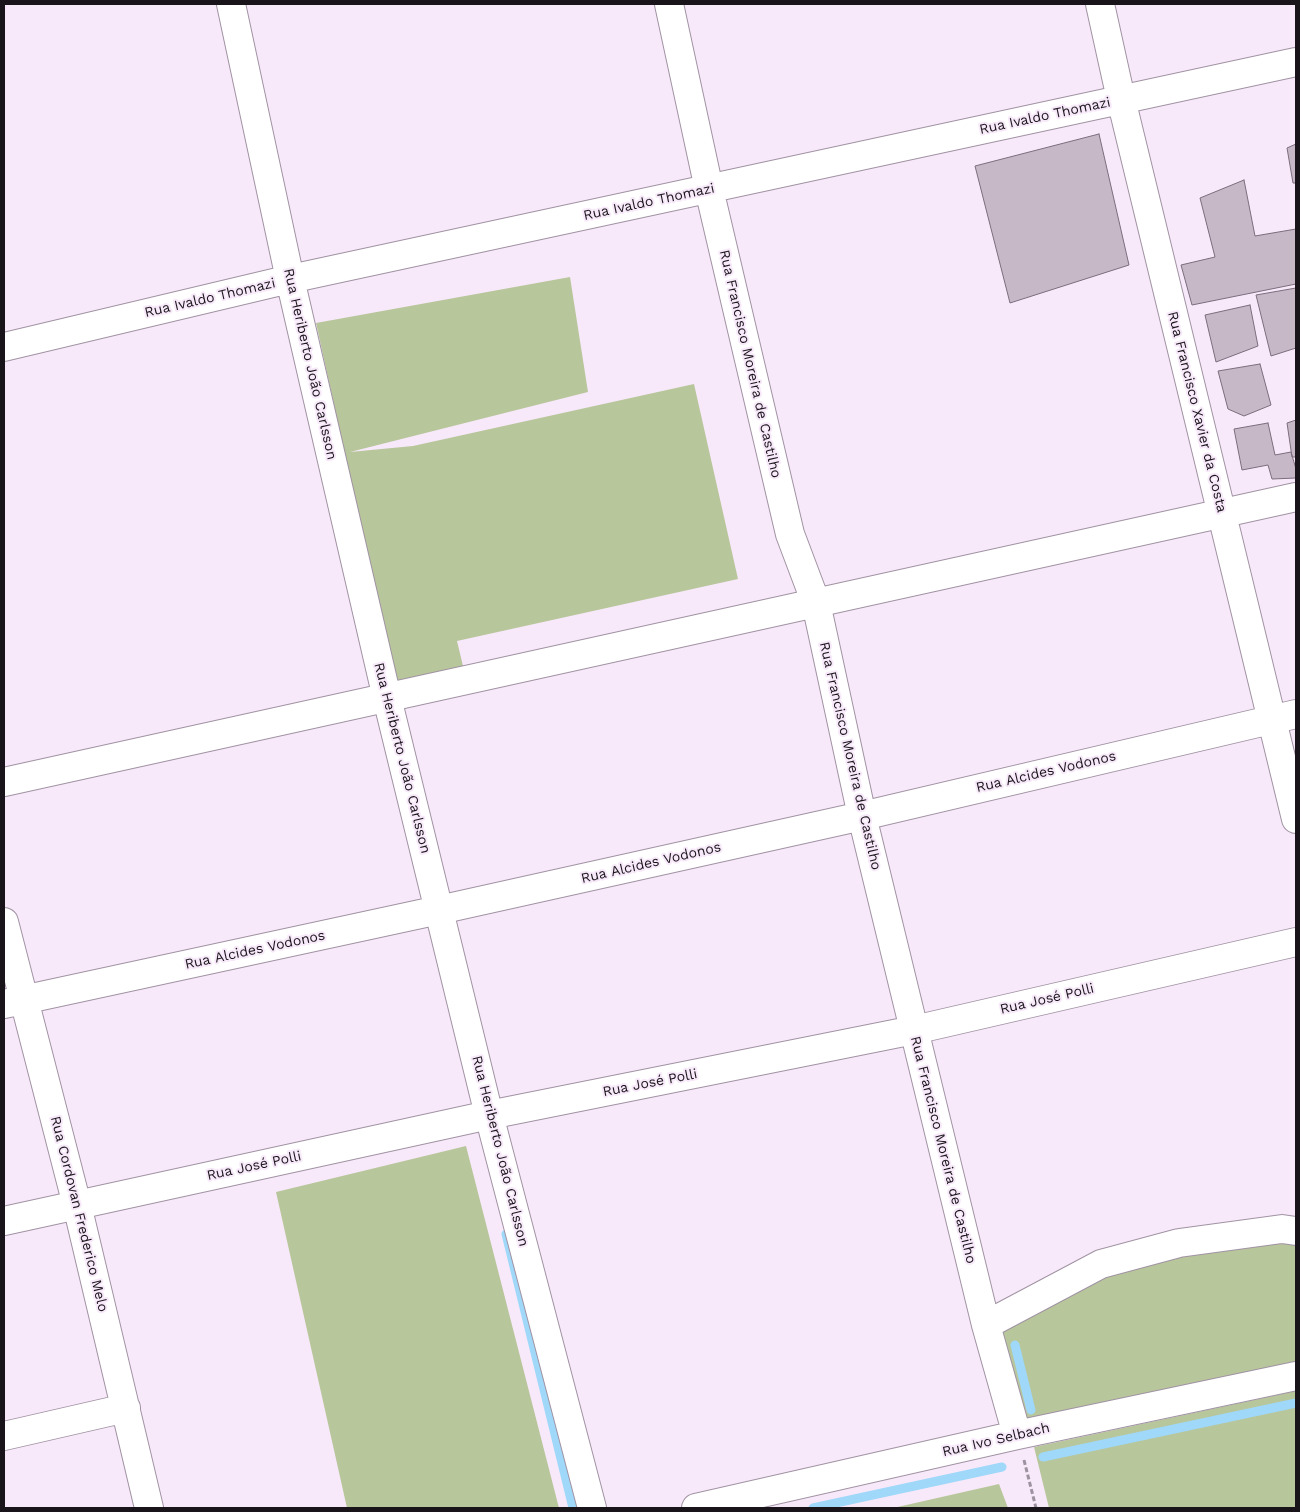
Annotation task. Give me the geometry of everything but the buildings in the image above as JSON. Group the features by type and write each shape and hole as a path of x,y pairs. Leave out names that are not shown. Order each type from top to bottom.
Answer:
{"street":[{"name":"Rua Heriberto João Carlsson","path":"231,4 290,279 387,698 490,1115 592,1508"},
{"name":"Rua Francisco Moreira de Castilho","path":"669,4 790,534 816,603 862,816 986,1324 1017,1435"},
{"name":"Rua Francisco Xavier da Costa","path":"1100,4 1121,99 1222,514 1285,716 1296,819"},
{"name":"Rua Ivaldo Thomazi","path":"4,347 290,279 1296,62"},
{"path":"4,782 1296,497"},
{"name":"Rua Alcides Vodonos","path":"14,1001 440,910 862,816 1285,716"},
{"name":"Rua Cordovan Frederico Melo","path":"4,922 14,1001 77,1205 149,1508"},
{"name":"Rua José Polli","path":"4,1221 490,1115 914,1030 1296,942"},
{"path":"986,1324 1101,1264 1179,1243 1282,1229 1296,1231"},
{"name":"Rua Ivo Selbach","path":"696,1508 1017,1435 1296,1376"},
{"path":"4,1436 126,1408"}],"path":[{"path":"1017,1435 1036,1508"}],"green space":[{"path":"570,277 588,392 350,452 413,446 694,384 738,579 457,641 463,666 396,685 316,323"},
{"path":"466,1146 559,1508 347,1508 276,1192"},
{"path":"1226,1237 1296,1241 1296,1365 1024,1425 999,1335 1060,1297 1119,1269"},
{"path":"1296,1391 1296,1508 1049,1508 1034,1447"},
{"path":"999,1484 1008,1508 893,1508"}],"waterway":[{"path":"506,1234 573,1508"},
{"path":"1015,1345 1031,1410"},
{"path":"1043,1457 1296,1403"},
{"path":"813,1508 1002,1467"}]}
